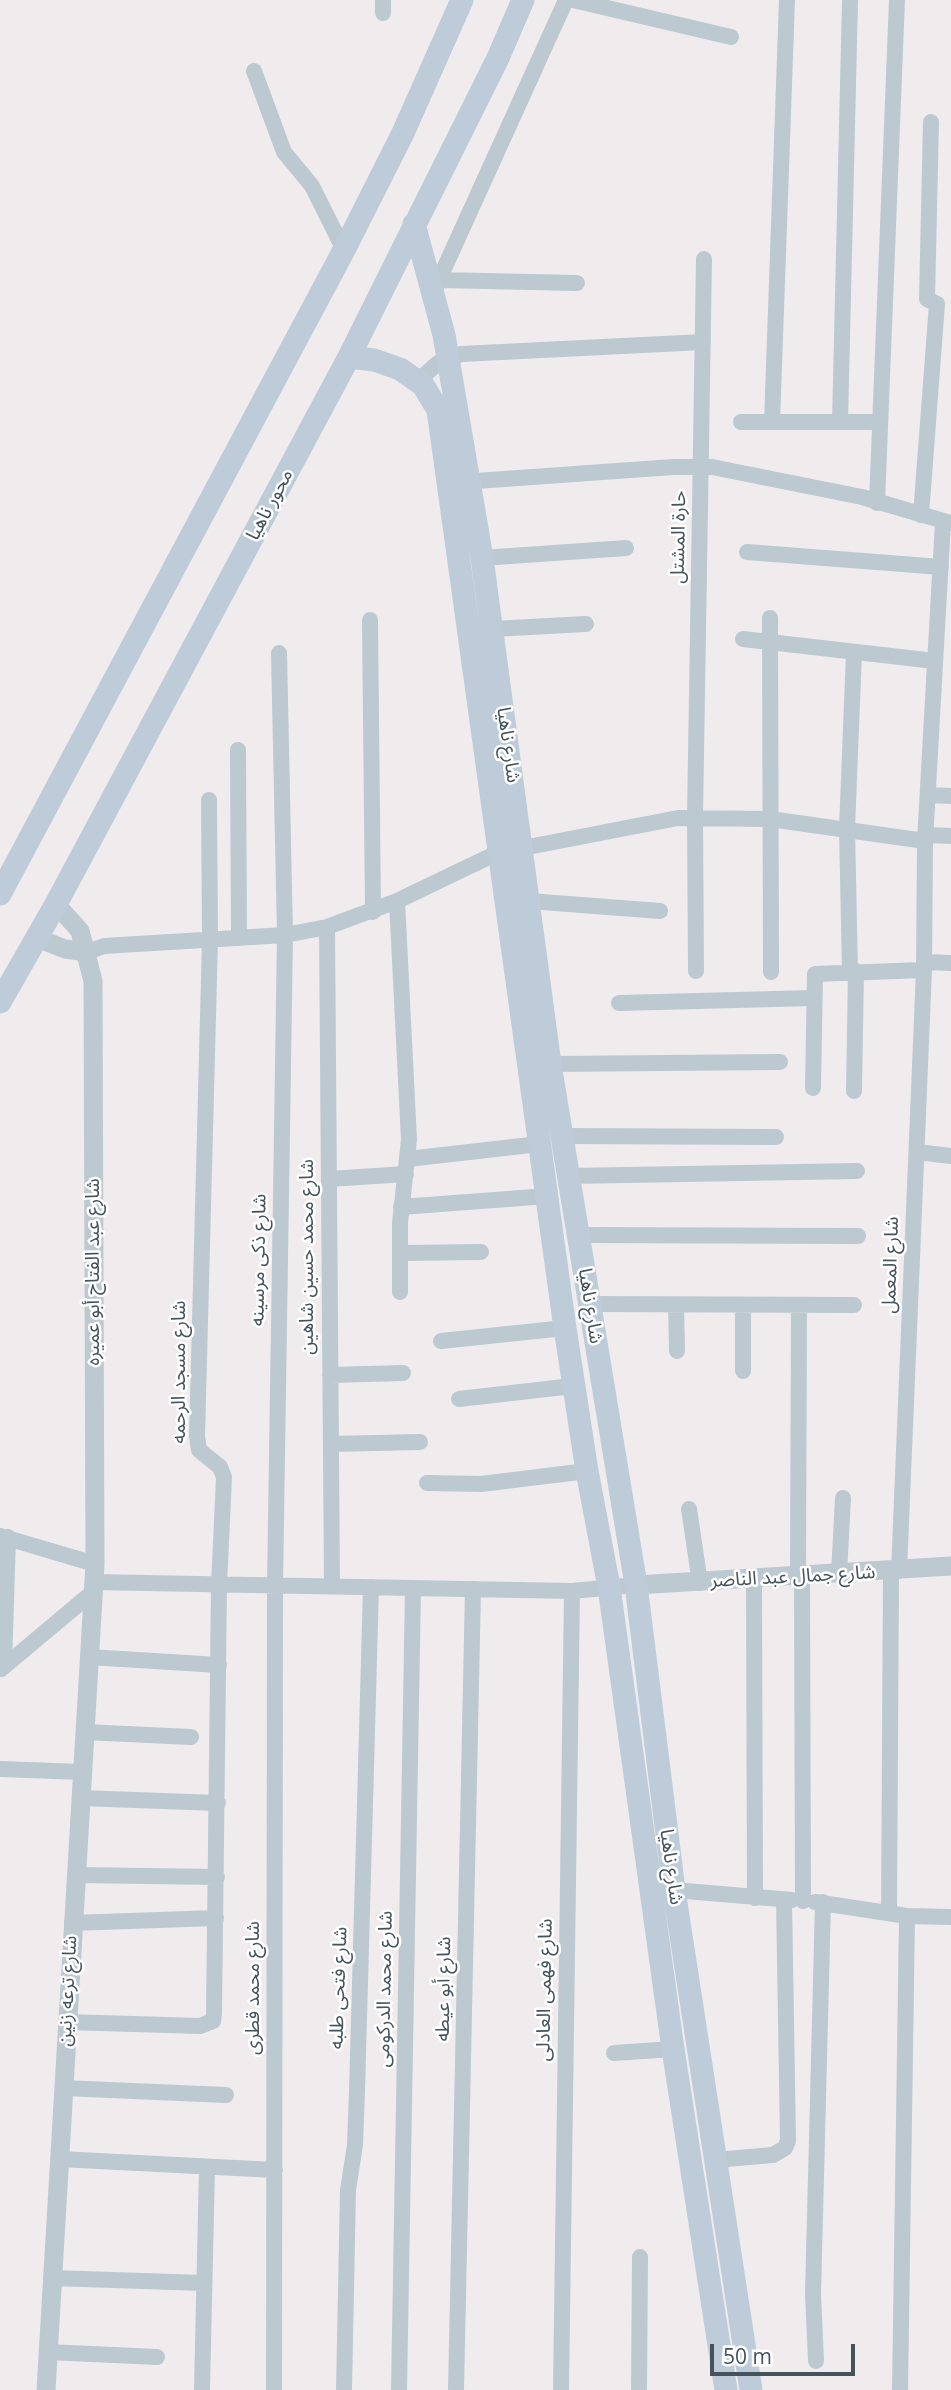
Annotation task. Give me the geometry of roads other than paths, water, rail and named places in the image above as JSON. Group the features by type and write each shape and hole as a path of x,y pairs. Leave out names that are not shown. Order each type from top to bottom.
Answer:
{"main road":[{"path":"0,894 344,250 403,133 462,0"},
{"name":"محور ناهيا","path":"0,1002 56,904 349,357 498,58 523,0"},
{"name":"شارع ناهيا","path":"414,224 436,287 448,357 497,853 573,1386 609,1587 673,2049 726,2390"},
{"name":"شارع ناهيا","path":"349,357 388,364 418,381 429,393 438,411 482,558 550,1064 636,1585 674,1890 751,2390"}],"street":[{"path":"566,0 436,287 577,283"},
{"path":"573,0 731,37"},
{"path":"772,422 787,0"},
{"path":"840,422 850,0"},
{"path":"877,503 897,0"},
{"path":"254,71 284,152 312,186 344,250"},
{"path":"921,515 937,306 935,302 927,299 931,122"},
{"name":"حارة المشتل","path":"696,971 695,816 704,259"},
{"path":"418,381 448,357 703,342"},
{"path":"741,422 880,422"},
{"path":"459,482 702,467 877,503 947,523"},
{"name":"شارع المعمل","path":"889,1913 895,1571 917,1152 924,966 925,838 941,567 947,523"},
{"path":"482,558 626,548"},
{"path":"747,552 941,567"},
{"path":"770,618 771,972"},
{"path":"370,620 373,912"},
{"path":"492,629 586,624"},
{"path":"743,639 935,661"},
{"path":"854,652 847,829 853,972 854,1091"},
{"name":"شارع ذكى مرسينه","path":"275,1585 285,935 279,653"},
{"path":"238,750 239,938"},
{"path":"928,795 951,796"},
{"name":"شارع مسجد الرحمه","path":"66,2022 200,2026 213,2021 219,1584 224,1477 220,1467 199,1450 197,1436 210,940 209,800"},
{"path":"37,938 65,949 86,952 104,946 285,935 327,927 373,912 497,853 695,816 770,819 925,838 951,836"},
{"path":"397,901 407,1166 401,1208 400,1292"},
{"path":"529,901 660,911"},
{"name":"شارع عبد الفتاح أبو عميره","path":"56,904 80,930 93,981 94,1579"},
{"name":"شارع محمد حسين شاهين","path":"327,927 332,1586"},
{"path":"813,1088 814,998 817,972 853,972 951,963"},
{"path":"619,1003 814,998"},
{"path":"550,1064 780,1062"},
{"path":"562,1136 776,1137"},
{"path":"329,1180 539,1144"},
{"path":"917,1152 951,1156"},
{"path":"568,1176 857,1171"},
{"path":"401,1208 548,1196"},
{"path":"578,1235 858,1236"},
{"path":"400,1253 481,1252"},
{"path":"590,1304 854,1305"},
{"path":"676,1305 677,1351"},
{"path":"743,1305 743,1371"},
{"path":"799,1306 803,1900"},
{"path":"441,1341 565,1328"},
{"path":"330,1375 403,1373"},
{"path":"459,1399 573,1386"},
{"path":"331,1444 420,1442"},
{"path":"427,1483 481,1484 587,1471"},
{"path":"839,1574 843,1498"},
{"path":"689,1509 699,1583"},
{"path":"2,1667 4,1536 94,1579 572,1591 636,1585"},
{"name":"شارع جمال عبد الناصر","path":"636,1585 754,1580 951,1566"},
{"path":"2,1667 94,1579"},
{"name":"شارع ترعه زنين","path":"46,2390 94,1579"},
{"path":"754,1580 755,1898"},
{"name":"شارع محمد قطرى","path":"274,2390 275,1585"},
{"name":"شارع فتحى طلبه","path":"344,2390 348,2190 355,2145 372,1587"},
{"name":"شارع محمد الدركومى","path":"399,2390 413,1588"},
{"name":"شارع أبو عيطه","path":"456,2390 473,1589"},
{"name":"شارع فهمى العادلى","path":"561,2390 572,1591"},
{"path":"89,1657 219,1665"},
{"path":"84,1732 191,1737"},
{"path":"0,1769 82,1772"},
{"path":"80,1798 218,1803"},
{"path":"75,1875 217,1877"},
{"path":"674,1890 823,1902 907,1916 951,1917"},
{"path":"715,2160 773,2155 785,2148 788,2141 784,1900"},
{"path":"816,2361 813,2294 823,1902"},
{"path":"900,2390 907,1916"},
{"path":"72,1923 216,1918"},
{"path":"614,2053 673,2049"},
{"path":"63,2088 226,2095"},
{"path":"59,2160 275,2170"},
{"path":"202,2390 207,2166"},
{"path":"639,2390 640,2257"},
{"path":"52,2278 204,2283"},
{"path":"48,2352 157,2357"}]}
